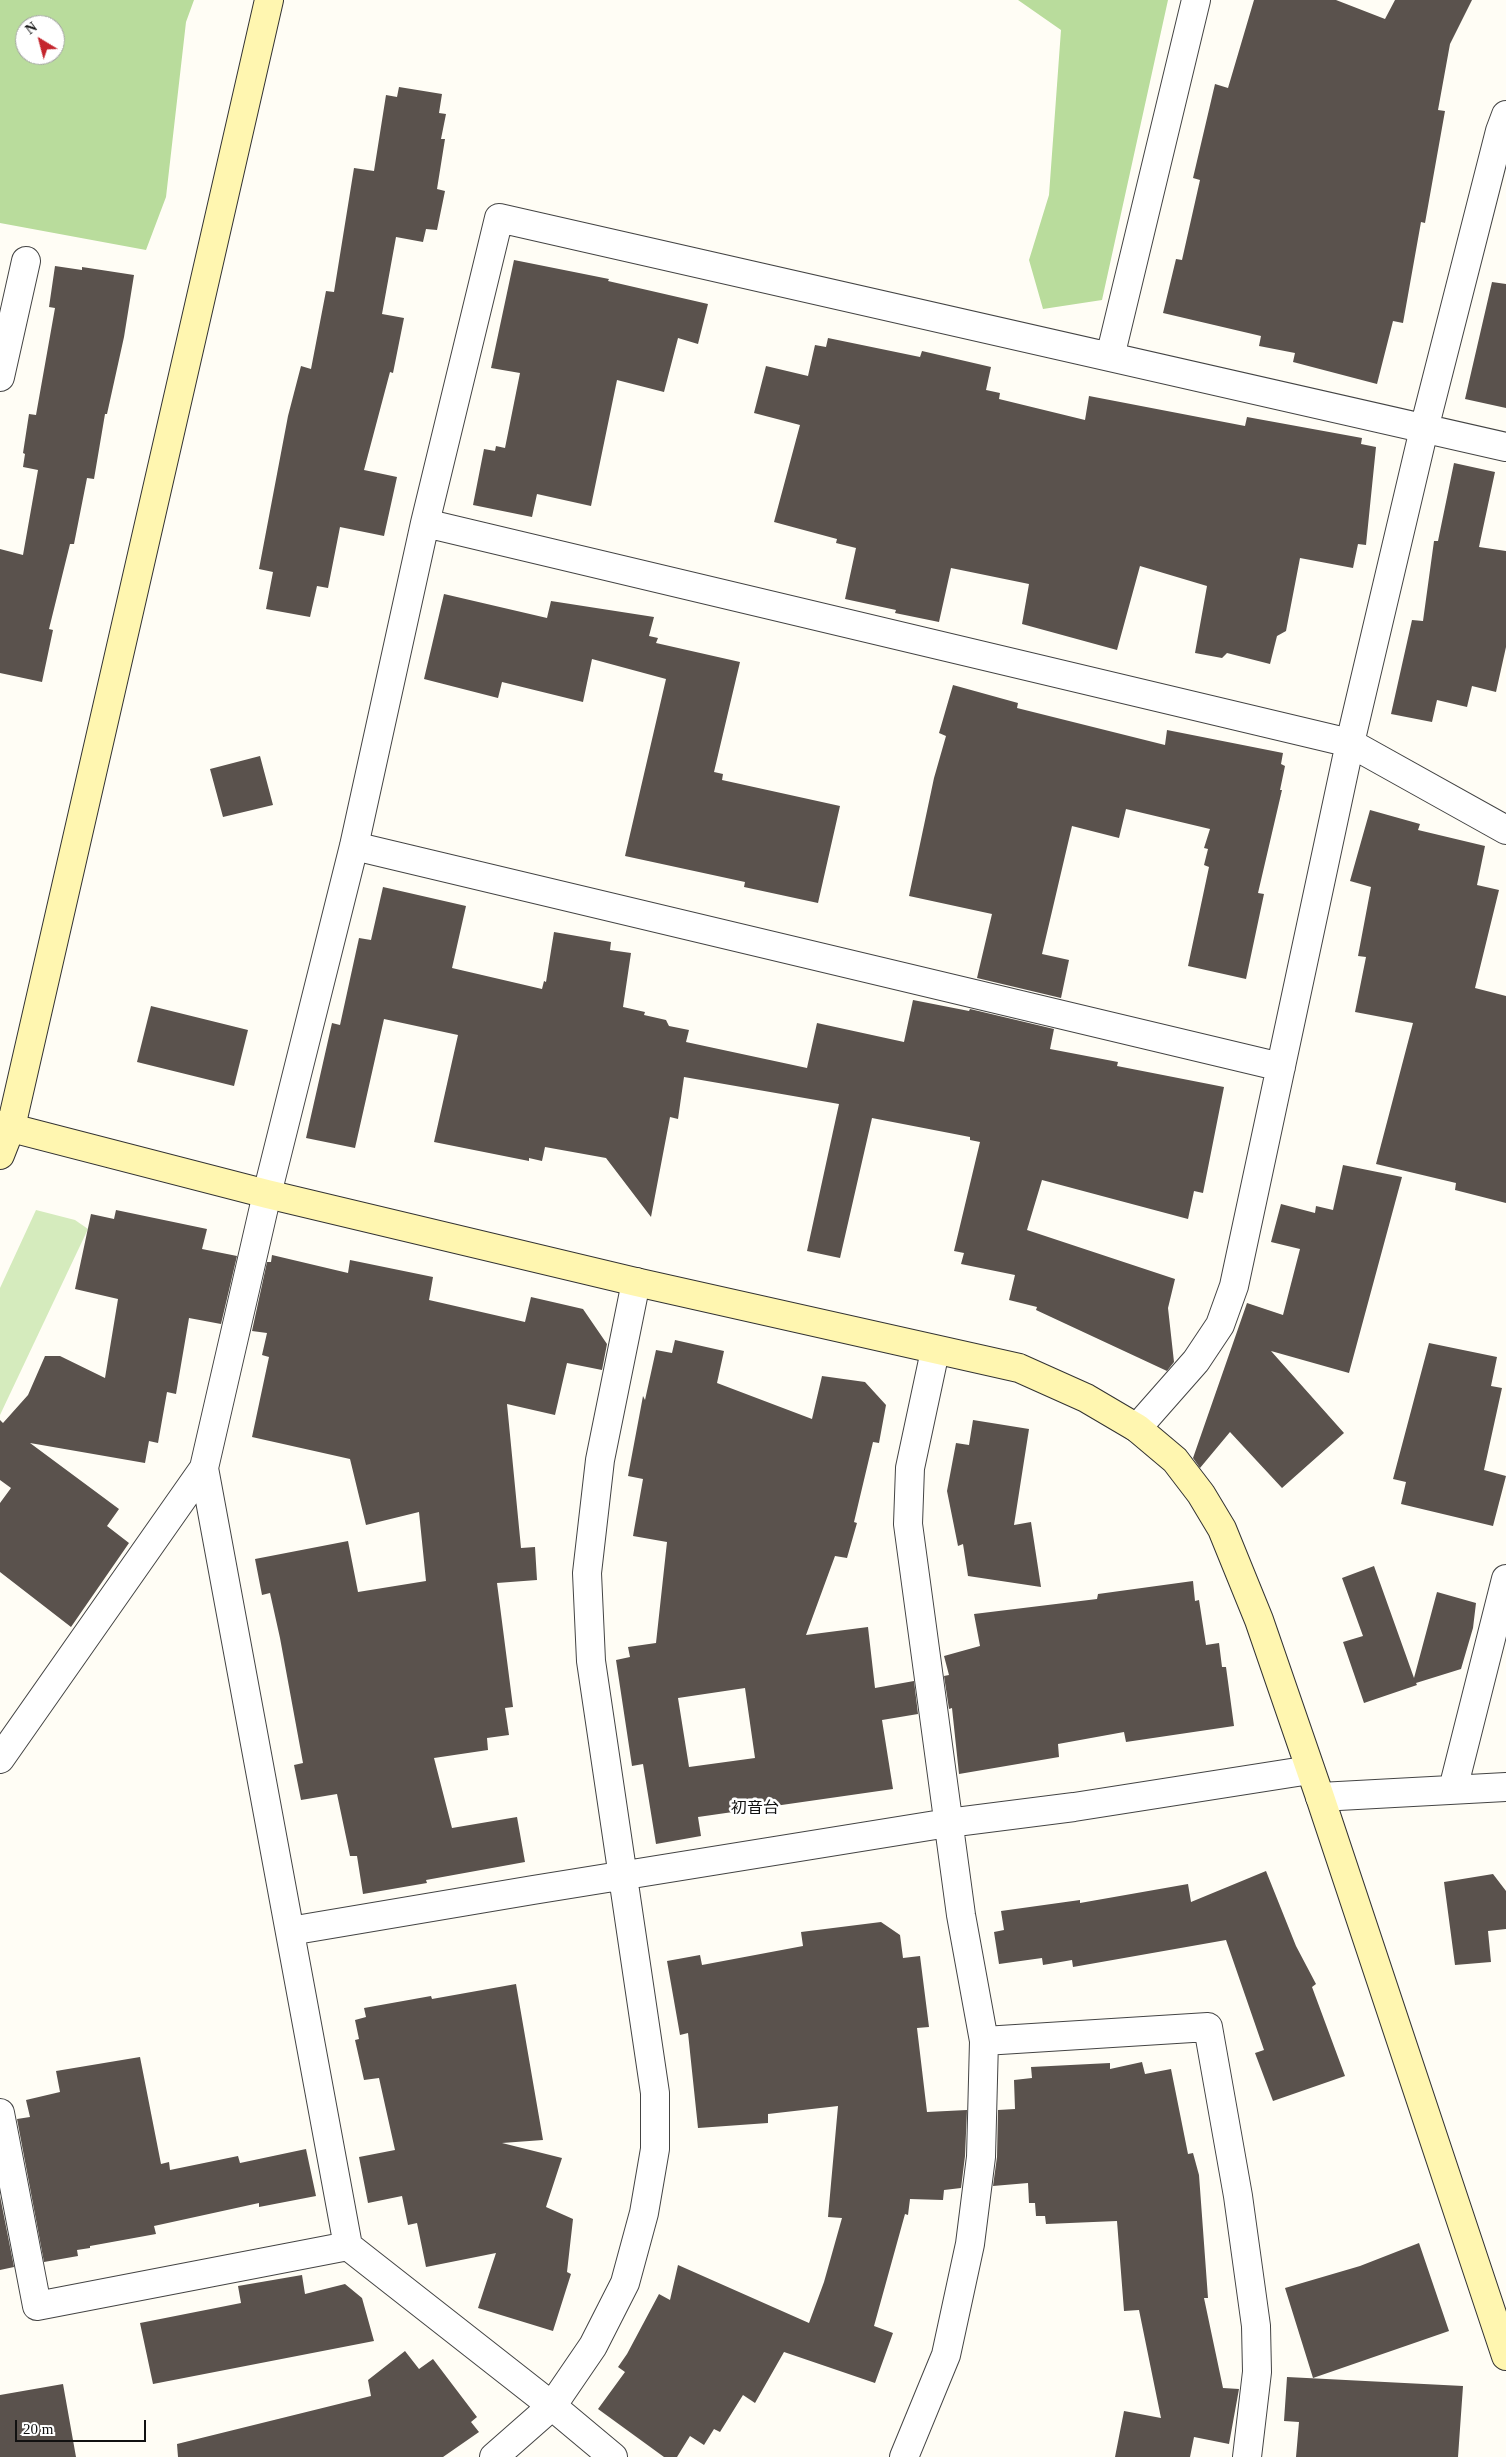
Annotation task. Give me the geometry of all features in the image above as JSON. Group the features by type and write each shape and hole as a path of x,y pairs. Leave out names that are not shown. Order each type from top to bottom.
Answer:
{"street":[{"path":"0,1155 269,0"},
{"path":"1110,357 1196,0"},
{"path":"1137,1428 1196,1361 1220,1325 1234,1286 1350,743 1424,429 1500,131 1506,115"},
{"path":"0,1759 204,1468 267,1194 354,846 425,523 499,218 1506,447"},
{"path":"0,377 26,261"},
{"path":"425,523 1350,743 1506,830"},
{"path":"354,846 1282,1067"},
{"path":"6,1126 267,1194 636,1282 935,1351 1019,1368 1086,1398 1137,1428 1175,1460 1201,1494 1222,1529 1259,1620 1320,1797 1506,2356"},
{"path":"494,2457 552,2406 593,2346 625,2283 644,2213 655,2149 655,2093 591,1662 587,1574 600,1460 636,1282"},
{"path":"904,2457 946,2355 970,2244 981,2157 984,2041 961,1915 908,1524 910,1468 935,1351"},
{"path":"204,1468 348,2246 552,2406 613,2457"},
{"path":"1452,1789 1506,1579"},
{"path":"290,1931 948,1823 1074,1807 1310,1770"},
{"path":"1320,1797 1506,1786"},
{"path":"984,2041 1208,2027 1238,2196 1256,2326 1257,2372 1248,2457"},
{"path":"0,2113 37,2306 348,2246"}],"green space":[{"path":"0,0 194,0 186,22 166,197 146,250 0,223"},
{"path":"1018,0 1168,0 1102,300 1043,309 1029,260 1049,195 1061,30"},
{"path":"36,1210 75,1220 88,1229 0,1415 0,1288"}],"building":[{"path":"1254,0 1336,0 1385,19 1395,0 1472,0 1450,44 1438,110 1445,111 1425,223 1421,222 1403,323 1393,321 1377,384 1293,362 1295,353 1259,346 1261,336 1163,313 1176,259 1182,260 1200,180 1193,178 1215,84 1228,88"},
{"path":"399,87 442,94 439,113 446,114 441,139 445,139 437,189 445,191 437,230 426,229 423,242 396,237 382,314 404,318 393,373 390,372 364,470 397,477 384,536 340,527 328,588 317,586 310,617 266,609 273,572 259,569 288,416 301,366 311,369 326,291 334,292 354,168 374,171 386,95 397,97"},
{"path":"514,260 609,279 608,281 708,304 698,344 678,338 664,392 617,380 591,506 537,494 532,517 473,505 484,449 495,451 496,446 505,448 520,373 491,368"},
{"path":"55,266 82,270 82,267 134,275 124,337 107,414 105,414 94,479 87,478 74,544 70,544 49,629 53,630 42,682 0,673 0,549 23,555 38,470 23,467 25,454 23,453 29,414 36,415 55,308 49,307"},
{"path":"1492,282 1506,284 1506,408 1465,399"},
{"path":"828,338 920,357 922,351 991,367 986,390 1000,393 999,399 1085,420 1089,396 1245,426 1247,417 1362,438 1361,444 1376,447 1366,545 1358,544 1353,568 1300,558 1286,631 1277,636 1270,664 1227,653 1222,658 1195,653 1207,586 1140,566 1117,650 1022,624 1029,584 951,568 939,622 895,613 896,610 845,599 856,548 836,543 837,539 774,522 800,425 754,413 766,366 808,376 815,345 826,347"},
{"path":"1454,463 1495,472 1479,547 1506,551 1506,647 1496,692 1472,686 1467,707 1437,700 1432,722 1391,714 1412,620 1423,621 1434,541 1438,541"},
{"path":"444,594 547,618 551,601 654,617 649,636 658,638 656,643 740,662 714,772 723,774 722,780 840,806 818,903 744,887 745,882 625,856 666,679 592,659 583,702 502,682 498,698 424,679"},
{"path":"953,685 1018,703 1017,708 1165,745 1167,730 1283,753 1281,764 1285,766 1280,790 1282,790 1258,893 1264,894 1246,979 1188,966 1209,867 1204,865 1208,849 1204,848 1210,829 1126,809 1119,838 1072,826 1042,954 1069,960 1061,998 977,978 992,914 909,896 934,778 946,736 939,733"},
{"path":"260,756 273,805 223,817 210,769"},
{"path":"1370,810 1420,824 1418,830 1485,846 1477,885 1499,890 1475,988 1506,996 1506,1203 1455,1190 1456,1183 1376,1164 1413,1023 1355,1012 1366,957 1358,956 1371,887 1350,881"},
{"path":"383,887 466,906 452,968 542,989 544,981 546,982 554,932 611,942 610,950 631,953 623,1007 645,1012 644,1015 666,1020 669,1026 689,1030 686,1042 807,1068 817,1023 904,1042 913,1000 969,1011 970,1009 1054,1029 1050,1049 1118,1062 1117,1066 1224,1087 1203,1193 1194,1191 1188,1219 1042,1180 1027,1230 1175,1279 1168,1308 1174,1362 1167,1371 1036,1310 1037,1307 1009,1300 1015,1275 961,1264 964,1253 954,1251 980,1142 970,1140 970,1137 872,1118 840,1258 807,1251 839,1104 684,1077 678,1119 670,1117 651,1217 606,1158 545,1147 542,1161 529,1158 529,1161 434,1142 458,1035 384,1019 355,1148 306,1138 332,1023 340,1025 359,938 371,940"},
{"path":"151,1006 248,1030 234,1086 137,1062"},
{"path":"1343,1165 1402,1177 1349,1373 1271,1351 1344,1433 1282,1488 1230,1432 1200,1468 1193,1458 1247,1303 1283,1315 1300,1249 1271,1242 1281,1204 1315,1213 1316,1206 1333,1210"},
{"path":"116,1210 207,1229 202,1249 237,1256 221,1324 189,1318 176,1394 167,1392 158,1443 149,1441 145,1463 30,1443 119,1509 107,1526 129,1543 71,1627 0,1572 0,1503 11,1488 0,1480 0,1420 3,1423 28,1395 45,1356 60,1356 105,1378 118,1299 75,1289 91,1214 114,1219"},
{"path":"272,1255 348,1273 350,1260 433,1277 429,1300 525,1322 531,1297 583,1309 607,1344 602,1370 567,1363 555,1415 507,1404 521,1548 535,1547 537,1580 497,1583 513,1707 505,1708 509,1735 487,1738 488,1750 434,1758 452,1828 517,1817 525,1862 426,1880 427,1883 363,1894 357,1856 350,1856 337,1794 301,1800 294,1765 303,1763 280,1638 270,1593 262,1595 255,1559 348,1541 358,1592 426,1581 419,1512 366,1525 350,1459 252,1437 269,1357 262,1355 267,1333 252,1331 267,1262 271,1262"},
{"path":"675,1340 724,1351 717,1383 812,1419 822,1376 865,1382 886,1405 879,1443 873,1442 854,1522 857,1523 847,1558 835,1556 806,1635 868,1627 875,1688 914,1681 918,1714 882,1720 893,1789 698,1817 701,1836 656,1844 643,1764 632,1766 616,1660 630,1657 628,1647 656,1643 667,1542 633,1536 643,1479 628,1476 643,1396 645,1400 656,1350 672,1353","holes":["745,1688 755,1758 689,1767 678,1698"]},
{"path":"1429,1343 1497,1357 1491,1386 1502,1388 1484,1470 1506,1476 1493,1526 1401,1504 1406,1482 1393,1479"},
{"path":"973,1420 1029,1429 1014,1525 1031,1522 1041,1587 968,1576 963,1544 958,1546 947,1491 956,1443 969,1445"},
{"path":"1374,1566 1414,1678 1437,1592 1476,1603 1473,1628 1461,1669 1416,1683 1417,1685 1364,1703 1343,1642 1363,1636 1342,1578"},
{"path":"1193,1581 1195,1601 1199,1600 1206,1645 1219,1643 1222,1667 1226,1667 1234,1726 1126,1742 1124,1732 1058,1744 1059,1757 959,1774 952,1708 949,1709 944,1676 949,1675 944,1656 980,1646 974,1614 1097,1599 1098,1594"},
{"path":"1266,1871 1296,1946 1316,1984 1312,1987 1345,2076 1273,2101 1255,2053 1264,2050 1226,1940 1073,1967 1072,1960 1043,1965 1042,1958 999,1964 994,1932 1004,1930 1001,1911 1080,1900 1080,1903 1188,1884 1191,1902"},
{"path":"1493,1874 1506,1891 1506,1929 1488,1931 1491,1962 1455,1965 1444,1882"},
{"path":"881,1922 900,1935 903,1958 920,1956 929,2027 917,2028 927,2112 967,2110 965,2156 961,2188 944,2190 943,2200 910,2199 908,2215 905,2214 874,2326 893,2333 875,2383 784,2352 755,2403 743,2395 720,2432 714,2429 704,2445 690,2436 677,2457 664,2457 598,2409 625,2372 618,2367 659,2294 670,2300 678,2265 809,2323 824,2282 842,2218 828,2217 838,2106 768,2114 768,2123 698,2128 688,2033 680,2035 667,1961 700,1955 702,1965 803,1946 801,1932"},
{"path":"516,1984 543,2140 502,2143 562,2158 546,2207 573,2219 567,2272 571,2274 553,2331 478,2308 496,2253 426,2267 417,2223 408,2225 402,2196 368,2203 359,2157 395,2150 379,2078 364,2080 355,2040 359,2039 355,2020 366,2017 364,2008 431,1996 432,1999"},
{"path":"140,2057 161,2164 169,2162 170,2170 238,2156 240,2163 306,2149 316,2196 259,2207 259,2203 154,2226 156,2234 90,2246 90,2248 77,2250 78,2256 44,2262 17,2119 30,2117 26,2100 60,2092 56,2071"},
{"path":"1142,2062 1145,2074 1171,2069 1188,2154 1193,2153 1199,2175 1208,2298 1204,2298 1223,2388 1239,2389 1229,2444 1194,2437 1190,2457 1115,2457 1124,2411 1161,2418 1139,2310 1124,2311 1117,2221 1046,2224 1045,2216 1036,2216 1035,2203 1029,2203 1028,2183 993,2186 997,2157 998,2110 1015,2109 1014,2080 1032,2078 1031,2067 1110,2063 1110,2069"},
{"path":"0,2196 14,2267 0,2270"},
{"path":"1419,2243 1449,2331 1313,2378 1285,2288 1360,2266"},
{"path":"302,2275 305,2294 345,2284 362,2298 374,2341 153,2384 140,2323 241,2303 238,2286"},
{"path":"405,2351 419,2369 433,2359 477,2417 471,2422 479,2432 443,2457 178,2457 177,2444 371,2396 368,2380"},
{"path":"1287,2377 1463,2386 1458,2457 1296,2457 1299,2422 1284,2421"},
{"path":"63,2384 76,2457 0,2457 0,2395"}],"district":[{"name":"初音台","path":"755,1807"}]}
